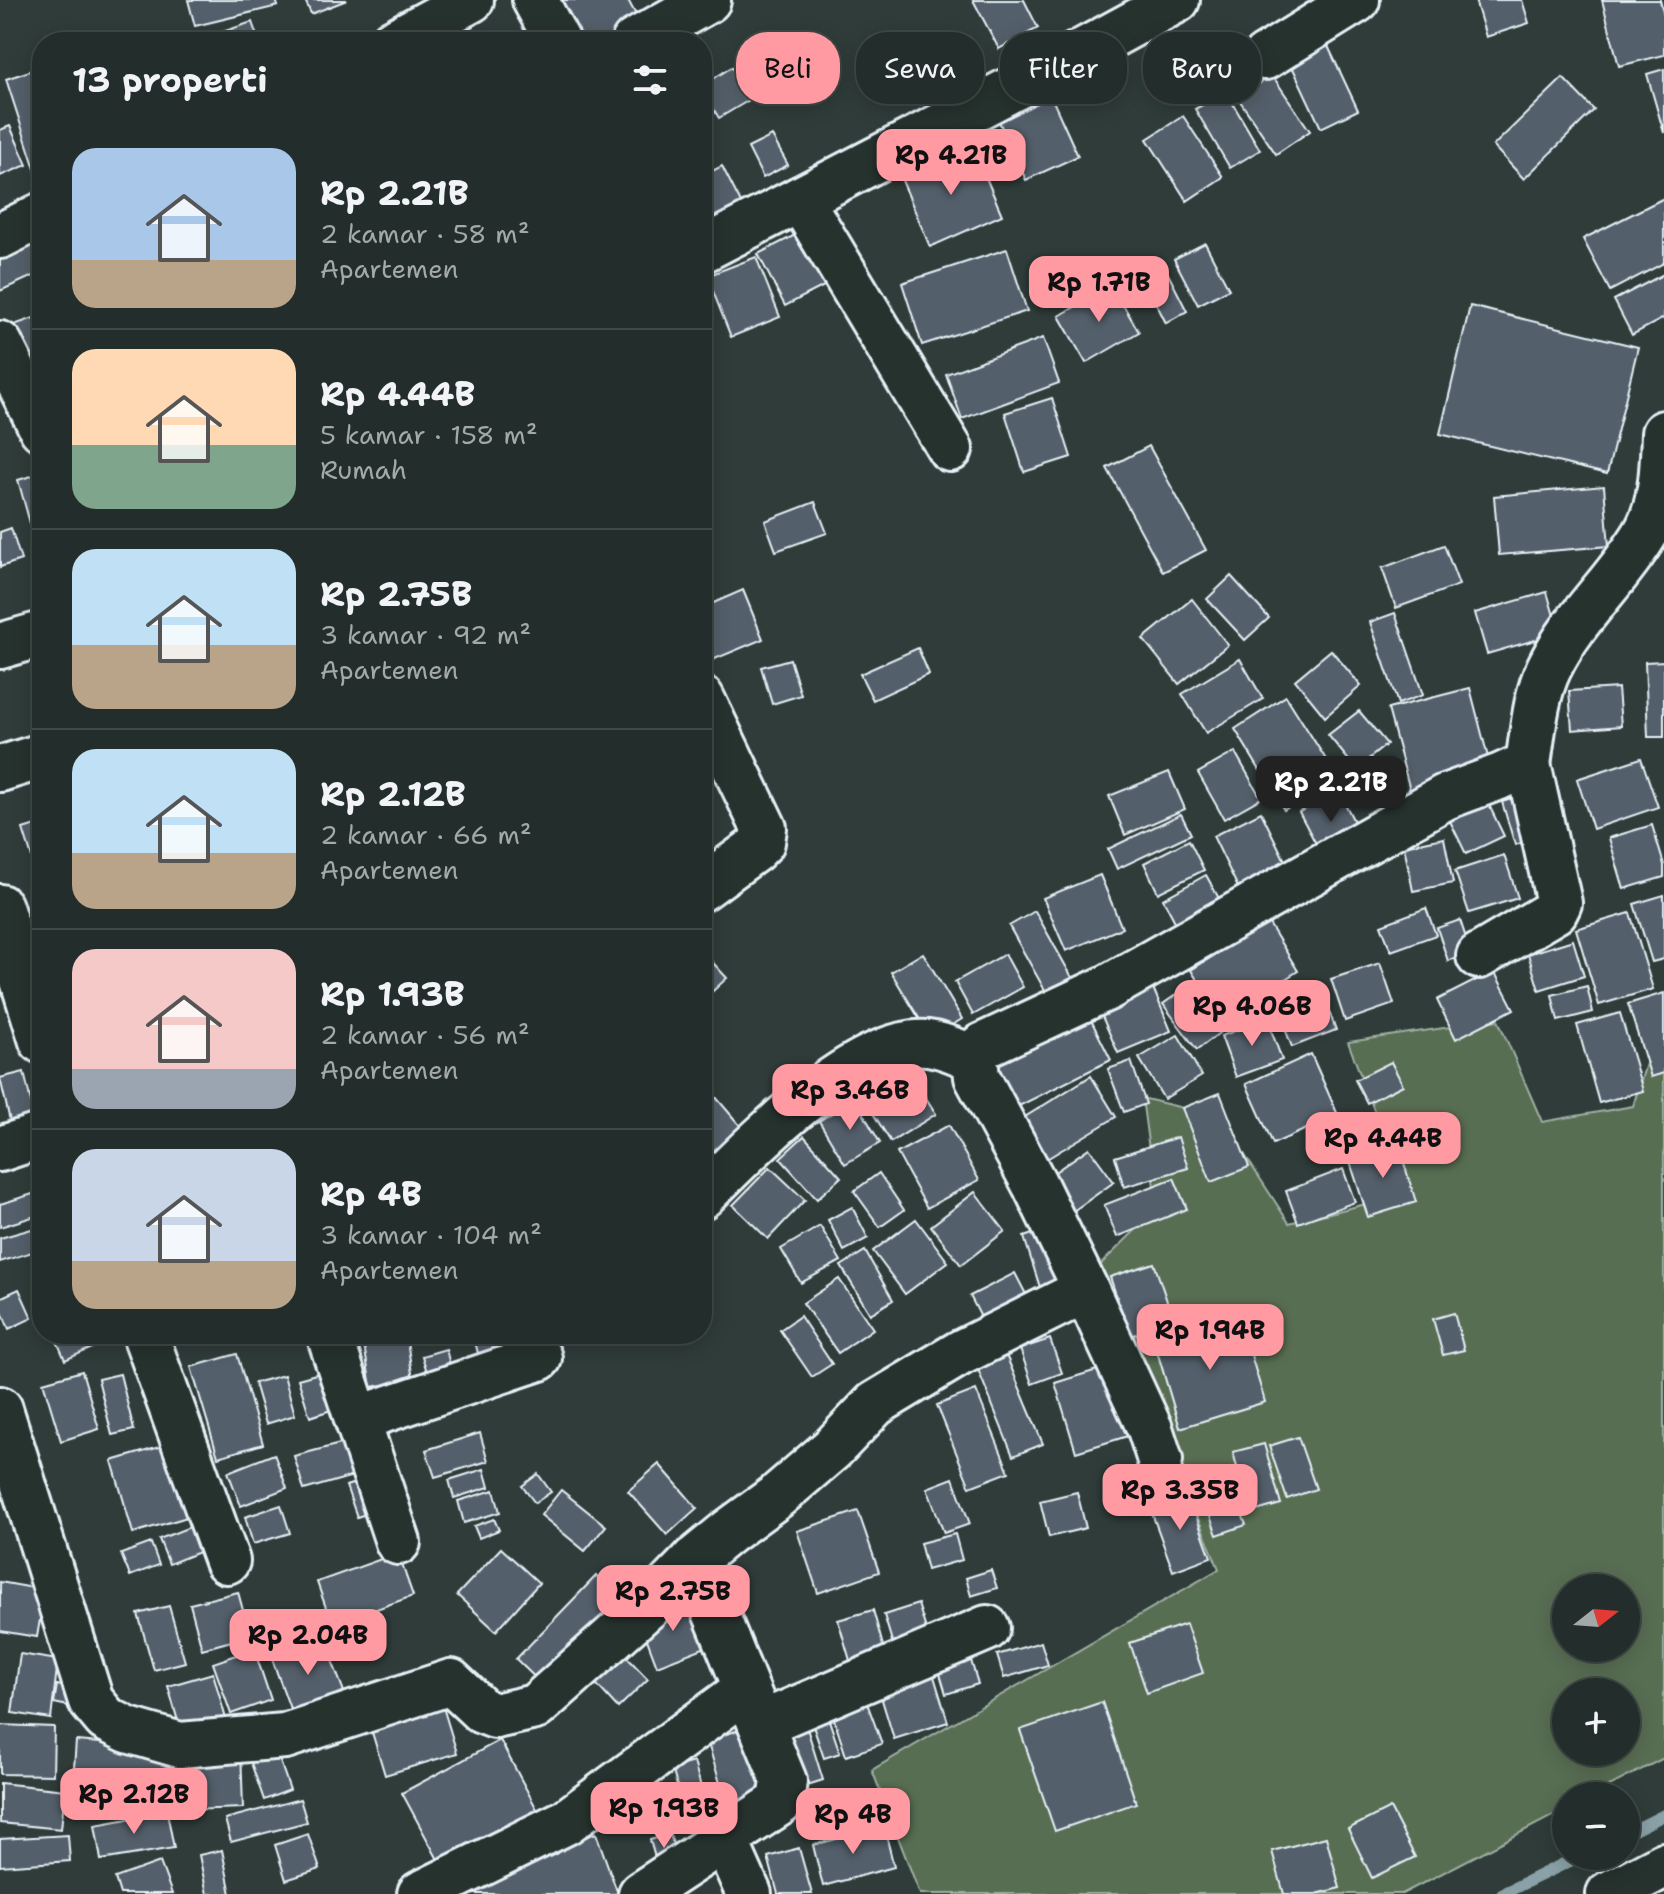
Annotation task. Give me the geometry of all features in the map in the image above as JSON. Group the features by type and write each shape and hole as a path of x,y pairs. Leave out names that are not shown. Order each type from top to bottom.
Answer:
{"street":[{"path":"412,32 471,0"},
{"path":"535,0 553,32"},
{"path":"652,32 708,0"},
{"path":"712,245 1177,0"},
{"path":"1265,57 1357,0"},
{"path":"800,199 950,449"},
{"path":"0,236 32,220"},
{"path":"0,344 32,409"},
{"path":"1479,956 1555,911 1559,903 1528,764 1536,713 1548,670 1577,622 1646,532 1662,483 1664,433"},
{"path":"0,646 32,637"},
{"path":"712,720 764,828 762,842 712,881"},
{"path":"0,769 32,759"},
{"path":"1160,1460 1150,1429 1086,1290 1035,1185 977,1077 975,1058 982,1046 1107,988 1445,797 1528,764"},
{"path":"0,907 32,1009"},
{"path":"712,1186 769,1130 835,1078 869,1058 900,1046 926,1043 975,1058"},
{"path":"0,1149 32,1138"},
{"path":"0,1409 91,1701 106,1719 128,1730 180,1745 285,1736 451,1682 482,1711 495,1716 535,1707 654,1601 694,1560 832,1449 875,1404 960,1353 1086,1290"},
{"path":"149,1344 227,1561"},
{"path":"332,1344 398,1542"},
{"path":"357,1419 539,1358"},
{"path":"641,1894 781,1802 784,1781 694,1560"},
{"path":"420,1894 566,1822 753,1707 987,1628"},
{"path":"725,1840 749,1894"},
{"path":"1609,1894 1664,1865"}],"green space":[{"path":"1664,1005 1664,1758 1617,1782 1552,1782 1552,1816 1402,1894 920,1894 872,1770 1219,1569 1127,1346 1090,1275 1157,1209 1142,1098 1220,1117 1289,1223 1406,1194 1348,1042 1498,1020 1542,1122 1633,1106"}],"building":[{"path":"188,0 276,0 278,6 195,26"},
{"path":"305,0 347,0 311,14"},
{"path":"557,0 628,0 645,32 573,32"},
{"path":"973,0 1024,0 1038,28 1031,32 1000,32 999,49"},
{"path":"1475,0 1522,0 1529,23 1486,37"},
{"path":"1602,0 1660,0 1664,16 1664,55 1619,66"},
{"path":"252,22 256,32 222,32"},
{"path":"1327,44 1358,110 1321,128 1290,62"},
{"path":"732,67 736,74 736,104 743,104 719,118 712,106 712,80"},
{"path":"1664,69 1664,133 1647,74"},
{"path":"32,70 32,159 6,79"},
{"path":"1272,75 1310,131 1276,154 1242,104 1261,104 1261,82"},
{"path":"1563,78 1594,110 1524,179 1493,146"},
{"path":"1021,104 1054,104 1078,156 1026,180 996,115"},
{"path":"1204,104 1233,104 1260,150 1230,168 1195,109"},
{"path":"1183,116 1223,177 1187,201 1147,139"},
{"path":"10,126 27,165 0,176 0,130"},
{"path":"772,136 788,165 763,178 748,148"},
{"path":"973,147 1002,215 930,247 901,178"},
{"path":"722,166 742,205 712,221 712,171"},
{"path":"1664,198 1664,263 1610,291 1583,239"},
{"path":"801,232 828,284 785,306 758,254"},
{"path":"1205,243 1229,289 1198,305 1174,259"},
{"path":"32,244 32,277 0,291 0,259"},
{"path":"1007,249 1027,311 922,345 902,283"},
{"path":"756,257 780,317 731,337 712,289 712,274"},
{"path":"1163,264 1187,311 1166,323 1142,275"},
{"path":"1664,274 1664,318 1632,335 1614,300"},
{"path":"1112,286 1139,332 1086,363 1059,316"},
{"path":"1470,306 1638,347 1607,474 1440,434"},
{"path":"32,319 32,360 22,364 8,327"},
{"path":"1043,338 1059,383 962,419 946,374"},
{"path":"1052,398 1071,457 1024,472 1005,413"},
{"path":"1149,446 1206,550 1163,572 1107,468"},
{"path":"32,476 32,530 18,480"},
{"path":"1604,486 1609,546 1499,555 1494,496"},
{"path":"815,502 827,533 776,551 765,521"},
{"path":"11,528 21,560 0,567 0,532"},
{"path":"1444,545 1459,585 1396,608 1382,568"},
{"path":"1231,576 1269,618 1245,640 1207,599"},
{"path":"743,590 763,639 712,660 712,604"},
{"path":"1547,592 1559,633 1487,654 1475,613"},
{"path":"1192,599 1228,645 1179,684 1143,639"},
{"path":"1395,613 1423,695 1398,704 1370,622"},
{"path":"918,648 929,674 873,700 860,674"},
{"path":"1331,650 1361,686 1325,717 1295,680"},
{"path":"790,659 801,695 772,704 761,667"},
{"path":"1240,659 1263,699 1206,733 1182,694"},
{"path":"1664,661 1664,737 1648,737 1645,662"},
{"path":"1470,688 1491,769 1410,790 1388,709"},
{"path":"1618,688 1621,726 1572,730 1569,691"},
{"path":"1286,696 1337,777 1284,810 1235,729"},
{"path":"1359,711 1387,744 1356,769 1328,735"},
{"path":"1235,752 1261,798 1224,819 1198,773"},
{"path":"1641,758 1658,807 1593,829 1577,779"},
{"path":"1169,772 1185,809 1125,835 1109,796"},
{"path":"1339,792 1362,837 1323,857 1299,812"},
{"path":"1528,794 1541,837 1515,845 1502,802"},
{"path":"1487,801 1504,836 1466,854 1449,819"},
{"path":"1261,812 1292,875 1243,898 1213,836"},
{"path":"1181,814 1191,834 1117,869 1108,849"},
{"path":"1652,825 1664,865 1664,877 1624,889 1609,838"},
{"path":"32,826 32,858 23,829"},
{"path":"1444,838 1453,883 1413,891 1404,846"},
{"path":"1189,840 1204,870 1158,893 1144,863"},
{"path":"1504,855 1518,898 1469,913 1455,871"},
{"path":"1100,875 1122,928 1066,951 1043,898"},
{"path":"1206,875 1226,911 1182,935 1163,899"},
{"path":"1664,895 1664,959 1652,962 1634,904"},
{"path":"1426,908 1436,935 1391,951 1381,925"},
{"path":"1035,911 1078,988 1052,1003 1009,926"},
{"path":"1630,913 1653,989 1599,1005 1576,929"},
{"path":"1460,920 1471,953 1448,961 1437,928"},
{"path":"1268,922 1298,971 1221,1019 1191,970"},
{"path":"1573,940 1584,976 1539,990 1528,954"},
{"path":"923,953 962,1019 931,1038 891,972"},
{"path":"1005,954 1023,987 973,1015 955,982"},
{"path":"712,962 727,978 712,992"},
{"path":"1380,963 1394,1004 1345,1021 1331,979"},
{"path":"1494,971 1514,1009 1456,1039 1437,1000"},
{"path":"1151,983 1171,1031 1118,1053 1097,1005"},
{"path":"1190,985 1223,1030 1197,1050 1163,1004"},
{"path":"1587,986 1593,1012 1558,1021 1552,995"},
{"path":"1321,990 1336,1030 1292,1047 1277,1007"},
{"path":"1664,993 1664,1073 1651,1077 1628,1004"},
{"path":"1620,1013 1643,1091 1599,1103 1577,1025"},
{"path":"1089,1016 1111,1060 1017,1107 995,1064"},
{"path":"1267,1019 1282,1060 1236,1077 1221,1036"},
{"path":"1178,1035 1202,1076 1164,1099 1139,1058"},
{"path":"1311,1054 1338,1115 1273,1144 1246,1084"},
{"path":"1131,1061 1146,1104 1124,1112 1108,1069"},
{"path":"1391,1062 1403,1085 1367,1103 1355,1080"},
{"path":"906,1066 936,1114 891,1142 861,1094"},
{"path":"24,1072 32,1116 10,1121 0,1078"},
{"path":"1091,1076 1116,1117 1045,1160 1020,1120"},
{"path":"712,1093 748,1135 712,1165"},
{"path":"1220,1093 1249,1167 1211,1182 1182,1108"},
{"path":"855,1099 880,1143 845,1164 819,1121"},
{"path":"949,1125 979,1180 927,1208 897,1153"},
{"path":"804,1136 841,1177 817,1199 780,1158"},
{"path":"1178,1137 1188,1168 1124,1187 1115,1157"},
{"path":"1398,1144 1416,1202 1368,1217 1349,1159"},
{"path":"1089,1148 1114,1182 1069,1214 1045,1179"},
{"path":"770,1167 805,1200 768,1239 733,1205"},
{"path":"1343,1169 1355,1202 1298,1223 1286,1191"},
{"path":"879,1173 904,1210 880,1227 854,1191"},
{"path":"1174,1178 1187,1209 1117,1237 1104,1205"},
{"path":"975,1192 1005,1231 961,1265 931,1226"},
{"path":"32,1194 32,1217 0,1227 0,1204"},
{"path":"852,1207 868,1238 844,1251 828,1220"},
{"path":"916,1219 948,1262 905,1294 873,1251"},
{"path":"820,1226 841,1261 801,1283 781,1249"},
{"path":"1050,1228 1072,1291 1044,1300 1024,1237"},
{"path":"32,1229 32,1252 0,1262 0,1238"},
{"path":"865,1251 893,1300 870,1314 841,1266"},
{"path":"1154,1263 1174,1322 1130,1336 1110,1277"},
{"path":"1015,1273 1031,1304 986,1327 970,1296"},
{"path":"839,1279 873,1329 838,1353 803,1303"},
{"path":"19,1289 32,1318 9,1329 0,1307 0,1298"},
{"path":"1454,1313 1464,1350 1443,1355 1433,1319"},
{"path":"1239,1315 1265,1402 1180,1428 1154,1341"},
{"path":"800,1316 832,1364 812,1377 780,1330"},
{"path":"1050,1339 1062,1373 1032,1384 1020,1349"},
{"path":"58,1344 102,1344 65,1360"},
{"path":"364,1344 408,1344 413,1380 371,1387"},
{"path":"476,1344 524,1344 479,1357"},
{"path":"446,1349 450,1365 427,1372 422,1356"},
{"path":"237,1354 263,1444 218,1457 191,1367"},
{"path":"1006,1355 1043,1444 1013,1456 977,1367"},
{"path":"1110,1366 1131,1435 1076,1452 1055,1383"},
{"path":"82,1371 99,1429 61,1441 43,1382"},
{"path":"323,1372 334,1409 310,1417 298,1379"},
{"path":"120,1374 134,1430 112,1435 98,1379"},
{"path":"284,1375 295,1415 266,1424 254,1383"},
{"path":"976,1390 1009,1472 970,1487 937,1405"},
{"path":"480,1433 488,1461 435,1477 426,1450"},
{"path":"1298,1437 1316,1489 1287,1499 1269,1446"},
{"path":"180,1441 201,1513 133,1533 112,1461"},
{"path":"344,1443 353,1476 304,1490 294,1456"},
{"path":"1264,1444 1281,1504 1249,1513 1233,1452"},
{"path":"274,1454 287,1488 241,1506 228,1472"},
{"path":"659,1464 697,1508 667,1535 628,1491"},
{"path":"484,1469 489,1487 454,1498 449,1480"},
{"path":"1227,1471 1246,1525 1217,1535 1197,1481"},
{"path":"538,1474 551,1492 535,1503 522,1486"},
{"path":"953,1478 970,1524 944,1533 927,1488"},
{"path":"364,1480 375,1511 357,1517 346,1486"},
{"path":"494,1490 500,1512 464,1523 458,1501"},
{"path":"561,1490 606,1526 585,1551 541,1515"},
{"path":"1077,1492 1086,1528 1049,1537 1040,1501"},
{"path":"1188,1494 1211,1557 1173,1571 1150,1508"},
{"path":"281,1505 290,1533 253,1544 245,1517"},
{"path":"858,1511 879,1572 818,1593 797,1531"},
{"path":"494,1519 499,1530 479,1538 474,1526"},
{"path":"200,1523 209,1548 169,1564 159,1539"},
{"path":"955,1534 962,1560 927,1570 920,1543"},
{"path":"151,1543 159,1565 130,1576 121,1554"},
{"path":"501,1548 539,1583 496,1631 457,1595"},
{"path":"398,1553 413,1596 332,1625 317,1582"},
{"path":"991,1570 997,1588 971,1596 966,1578"},
{"path":"596,1576 629,1609 549,1691 516,1659"},
{"path":"0,1582 45,1590 37,1637 0,1631"},
{"path":"238,1592 250,1636 202,1649 190,1604"},
{"path":"689,1600 706,1647 657,1666 639,1618"},
{"path":"918,1604 932,1648 897,1658 884,1615"},
{"path":"169,1606 185,1662 154,1670 138,1614"},
{"path":"873,1610 888,1664 854,1674 838,1620"},
{"path":"1186,1624 1203,1673 1147,1693 1130,1643"},
{"path":"320,1629 349,1705 296,1725 268,1648"},
{"path":"1041,1642 1048,1665 1004,1678 997,1655"},
{"path":"617,1647 648,1679 618,1708 588,1675"},
{"path":"254,1649 271,1700 231,1714 213,1663"},
{"path":"20,1654 58,1660 51,1719 12,1713"},
{"path":"970,1657 978,1684 946,1694 938,1667"},
{"path":"213,1673 228,1726 183,1739 168,1686"},
{"path":"933,1673 948,1722 894,1739 879,1690"},
{"path":"57,1685 80,1690 77,1708 54,1703"},
{"path":"1102,1702 1136,1803 1055,1831 1020,1730"},
{"path":"867,1703 882,1744 846,1756 833,1716"},
{"path":"443,1707 457,1753 385,1775 371,1729"},
{"path":"829,1720 840,1753 824,1758 813,1726"},
{"path":"0,1725 54,1727 53,1775 0,1774"},
{"path":"806,1725 823,1780 798,1788 781,1732"},
{"path":"752,1726 775,1799 729,1813 707,1740"},
{"path":"500,1740 547,1828 449,1880 402,1793"},
{"path":"76,1741 176,1749 172,1803 72,1795"},
{"path":"241,1749 243,1808 188,1810 186,1750"},
{"path":"276,1750 290,1790 264,1800 250,1760"},
{"path":"694,1762 701,1787 679,1793 672,1768"},
{"path":"0,1783 65,1790 61,1829 0,1823"},
{"path":"300,1799 307,1822 231,1842 225,1819"},
{"path":"650,1801 655,1823 634,1828 628,1808"},
{"path":"1390,1808 1415,1857 1372,1878 1348,1829"},
{"path":"167,1812 174,1848 101,1860 95,1825"},
{"path":"884,1827 894,1867 823,1886 813,1845"},
{"path":"596,1833 618,1894 450,1894 449,1889"},
{"path":"308,1834 320,1869 286,1880 275,1845"},
{"path":"670,1834 677,1859 657,1865 650,1840"},
{"path":"68,1835 70,1861 0,1866 0,1839"},
{"path":"1326,1837 1340,1888 1316,1894 1284,1894 1272,1851"},
{"path":"799,1848 812,1894 778,1894 768,1857"},
{"path":"222,1850 231,1894 207,1894 199,1855"},
{"path":"160,1862 172,1894 120,1894 115,1878"}],"waterway":[{"path":"1640,1827 1664,1815"},
{"path":"1502,1894 1552,1870"}]}
